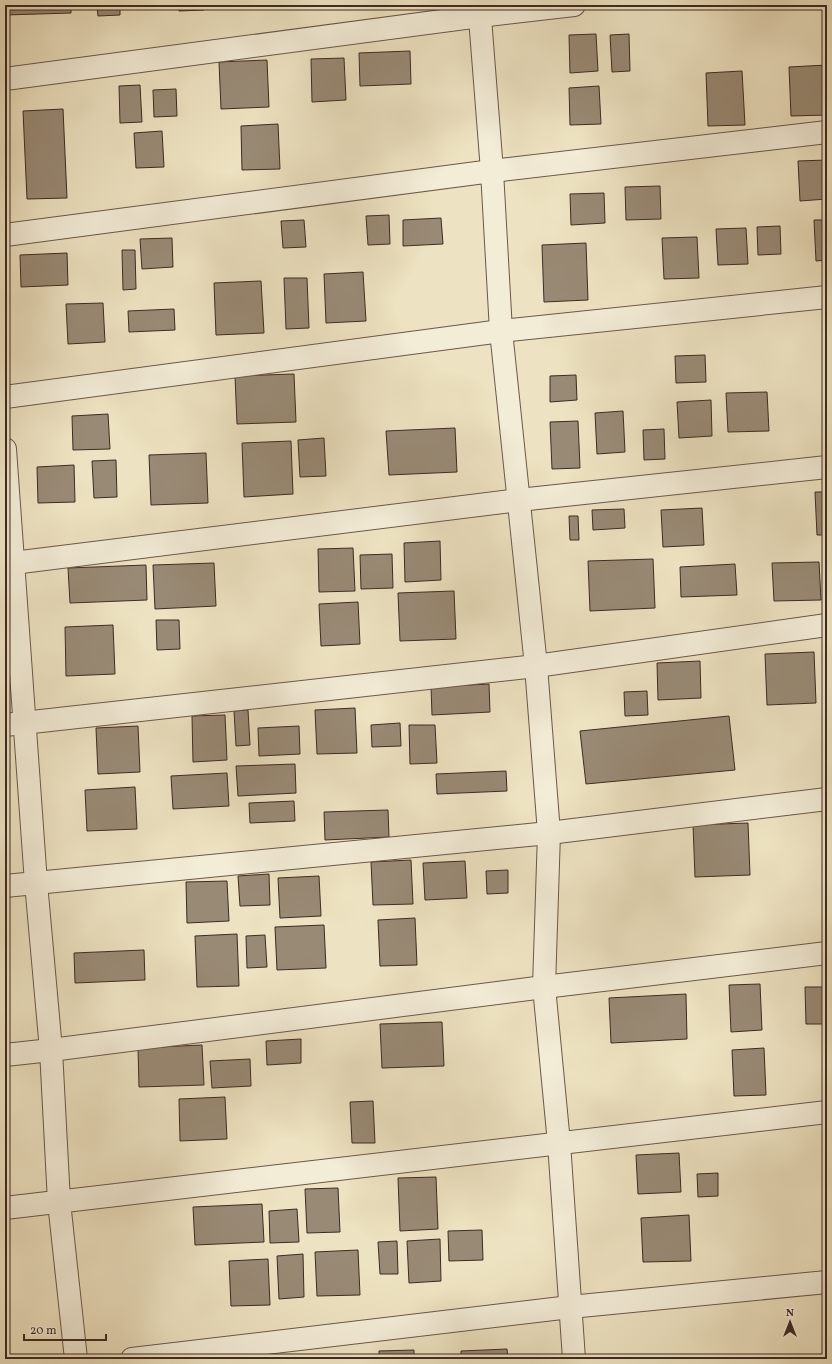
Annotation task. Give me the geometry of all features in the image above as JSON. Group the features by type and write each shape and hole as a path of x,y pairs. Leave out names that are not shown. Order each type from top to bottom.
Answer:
{"street":[{"path":"5,79 479,11 574,5"},
{"path":"479,11 492,171 501,331 520,500 536,666 549,833 544,987 559,1143 574,1359"},
{"path":"5,235 492,171 827,132"},
{"path":"5,398 501,331 827,297"},
{"path":"5,449 15,724 36,883 51,1050 59,1202 76,1359"},
{"path":"9,563 520,500 827,467"},
{"path":"15,724 536,666 827,625"},
{"path":"5,886 549,833 827,799"},
{"path":"5,1055 827,953"},
{"path":"5,1208 827,1112"},
{"path":"132,1359 570,1307 827,1282"}],"building":[{"path":"5,5 71,5 71,13 5,15"},
{"path":"97,5 120,5 120,15 98,16"},
{"path":"133,5 164,5 164,8 133,9"},
{"path":"179,5 203,5 204,10 179,11"},
{"path":"596,34 598,71 570,73 569,35"},
{"path":"629,34 630,71 612,72 610,35"},
{"path":"410,51 411,84 360,86 359,53"},
{"path":"344,58 346,100 312,102 311,59"},
{"path":"267,60 269,107 221,109 219,62"},
{"path":"827,65 827,115 791,116 789,67"},
{"path":"742,71 745,125 708,126 706,73"},
{"path":"140,85 142,122 120,123 119,86"},
{"path":"599,86 601,124 570,125 569,88"},
{"path":"176,89 177,116 154,117 153,90"},
{"path":"63,109 67,198 27,199 23,111"},
{"path":"278,124 280,169 242,170 241,126"},
{"path":"162,131 164,167 136,168 134,133"},
{"path":"827,160 827,199 800,201 798,161"},
{"path":"660,186 661,219 626,220 625,187"},
{"path":"604,193 605,223 571,225 570,194"},
{"path":"389,215 390,244 368,245 366,216"},
{"path":"441,218 443,244 403,246 403,220"},
{"path":"304,220 306,247 283,248 281,221"},
{"path":"814,220 827,220 827,260 816,261"},
{"path":"780,226 781,254 758,255 757,227"},
{"path":"746,228 748,264 718,265 716,229"},
{"path":"697,237 699,278 664,279 662,238"},
{"path":"172,238 173,267 142,269 140,239"},
{"path":"586,243 588,300 544,302 542,245"},
{"path":"122,250 135,250 136,289 123,290"},
{"path":"67,253 68,285 21,287 20,255"},
{"path":"363,272 366,321 326,323 324,274"},
{"path":"284,278 307,278 309,328 286,329"},
{"path":"261,281 264,333 216,335 214,283"},
{"path":"103,303 105,342 68,344 66,304"},
{"path":"174,309 175,330 129,332 128,311"},
{"path":"705,355 706,382 676,383 675,356"},
{"path":"294,374 296,422 237,424 235,376"},
{"path":"576,375 577,400 550,402 550,376"},
{"path":"767,392 769,431 728,432 726,393"},
{"path":"711,400 712,436 679,438 677,402"},
{"path":"623,411 625,452 597,454 595,413"},
{"path":"108,414 110,449 73,450 72,416"},
{"path":"578,421 580,468 552,469 550,422"},
{"path":"455,428 457,472 389,475 386,431"},
{"path":"664,429 665,459 644,460 643,430"},
{"path":"324,438 326,476 300,477 298,440"},
{"path":"291,441 293,494 244,497 242,443"},
{"path":"206,453 208,503 151,505 149,455"},
{"path":"116,460 117,497 94,498 92,461"},
{"path":"74,465 75,502 38,503 37,467"},
{"path":"815,492 827,492 827,535 817,535"},
{"path":"702,508 704,545 663,547 661,510"},
{"path":"624,509 625,528 593,530 592,510"},
{"path":"569,516 578,516 579,540 570,540"},
{"path":"440,541 441,580 405,582 404,543"},
{"path":"353,548 355,591 319,592 318,549"},
{"path":"392,554 393,588 361,589 360,555"},
{"path":"653,559 655,608 590,611 588,561"},
{"path":"819,562 821,600 774,601 772,563"},
{"path":"214,563 216,606 155,609 153,565"},
{"path":"735,564 737,595 681,597 680,567"},
{"path":"146,565 147,600 70,603 68,568"},
{"path":"454,591 456,639 400,641 398,593"},
{"path":"358,602 360,644 321,646 319,604"},
{"path":"156,620 179,620 180,649 157,650"},
{"path":"113,625 115,674 66,676 65,627"},
{"path":"814,652 816,703 767,705 765,654"},
{"path":"700,661 701,698 658,700 657,663"},
{"path":"489,684 490,712 432,715 431,687"},
{"path":"647,691 648,715 625,716 624,692"},
{"path":"355,708 357,753 317,754 315,710"},
{"path":"248,710 250,745 236,746 234,711"},
{"path":"225,715 227,760 193,762 192,716"},
{"path":"729,716 735,770 586,784 580,731"},
{"path":"400,723 401,746 372,747 371,725"},
{"path":"409,725 435,725 437,763 410,764"},
{"path":"138,726 140,772 98,774 96,728"},
{"path":"299,726 300,754 259,756 258,728"},
{"path":"295,764 296,793 238,796 236,766"},
{"path":"506,771 507,791 437,794 436,774"},
{"path":"227,773 229,806 173,809 171,776"},
{"path":"135,787 137,829 87,831 85,790"},
{"path":"294,801 295,821 250,823 249,803"},
{"path":"388,810 389,837 325,840 324,812"},
{"path":"748,823 750,875 695,877 693,825"},
{"path":"411,860 413,904 373,905 371,862"},
{"path":"465,861 467,898 425,900 423,863"},
{"path":"508,870 508,893 487,894 486,871"},
{"path":"269,874 270,905 240,906 238,876"},
{"path":"319,876 321,916 280,918 278,878"},
{"path":"227,881 229,921 187,923 186,882"},
{"path":"415,918 417,965 380,966 378,920"},
{"path":"324,925 326,968 277,970 275,927"},
{"path":"237,934 239,986 197,987 195,936"},
{"path":"265,935 267,967 247,968 246,936"},
{"path":"144,950 145,980 75,983 74,953"},
{"path":"760,984 762,1030 731,1032 729,985"},
{"path":"805,987 827,987 827,1024 806,1024"},
{"path":"686,994 687,1039 611,1043 609,998"},
{"path":"442,1022 444,1066 382,1068 380,1024"},
{"path":"301,1039 301,1063 267,1065 266,1041"},
{"path":"202,1045 204,1085 139,1087 138,1048"},
{"path":"764,1048 766,1095 734,1096 732,1050"},
{"path":"250,1059 251,1086 212,1088 210,1061"},
{"path":"225,1097 227,1139 180,1141 179,1099"},
{"path":"373,1101 375,1143 352,1143 350,1102"},
{"path":"679,1153 681,1192 638,1194 636,1155"},
{"path":"718,1173 718,1196 698,1197 697,1174"},
{"path":"436,1177 438,1229 400,1231 398,1178"},
{"path":"338,1188 340,1232 307,1233 305,1189"},
{"path":"262,1204 264,1242 195,1245 193,1207"},
{"path":"297,1209 299,1242 270,1243 269,1211"},
{"path":"689,1215 691,1261 643,1262 641,1218"},
{"path":"482,1230 483,1260 449,1261 448,1231"},
{"path":"440,1239 441,1281 409,1283 407,1241"},
{"path":"397,1241 398,1274 380,1274 378,1242"},
{"path":"358,1250 360,1295 317,1296 315,1252"},
{"path":"303,1254 304,1297 279,1299 277,1256"},
{"path":"268,1259 270,1305 231,1306 229,1261"},
{"path":"507,1349 508,1359 461,1359 461,1351"},
{"path":"414,1350 414,1359 379,1359 379,1351"}]}
